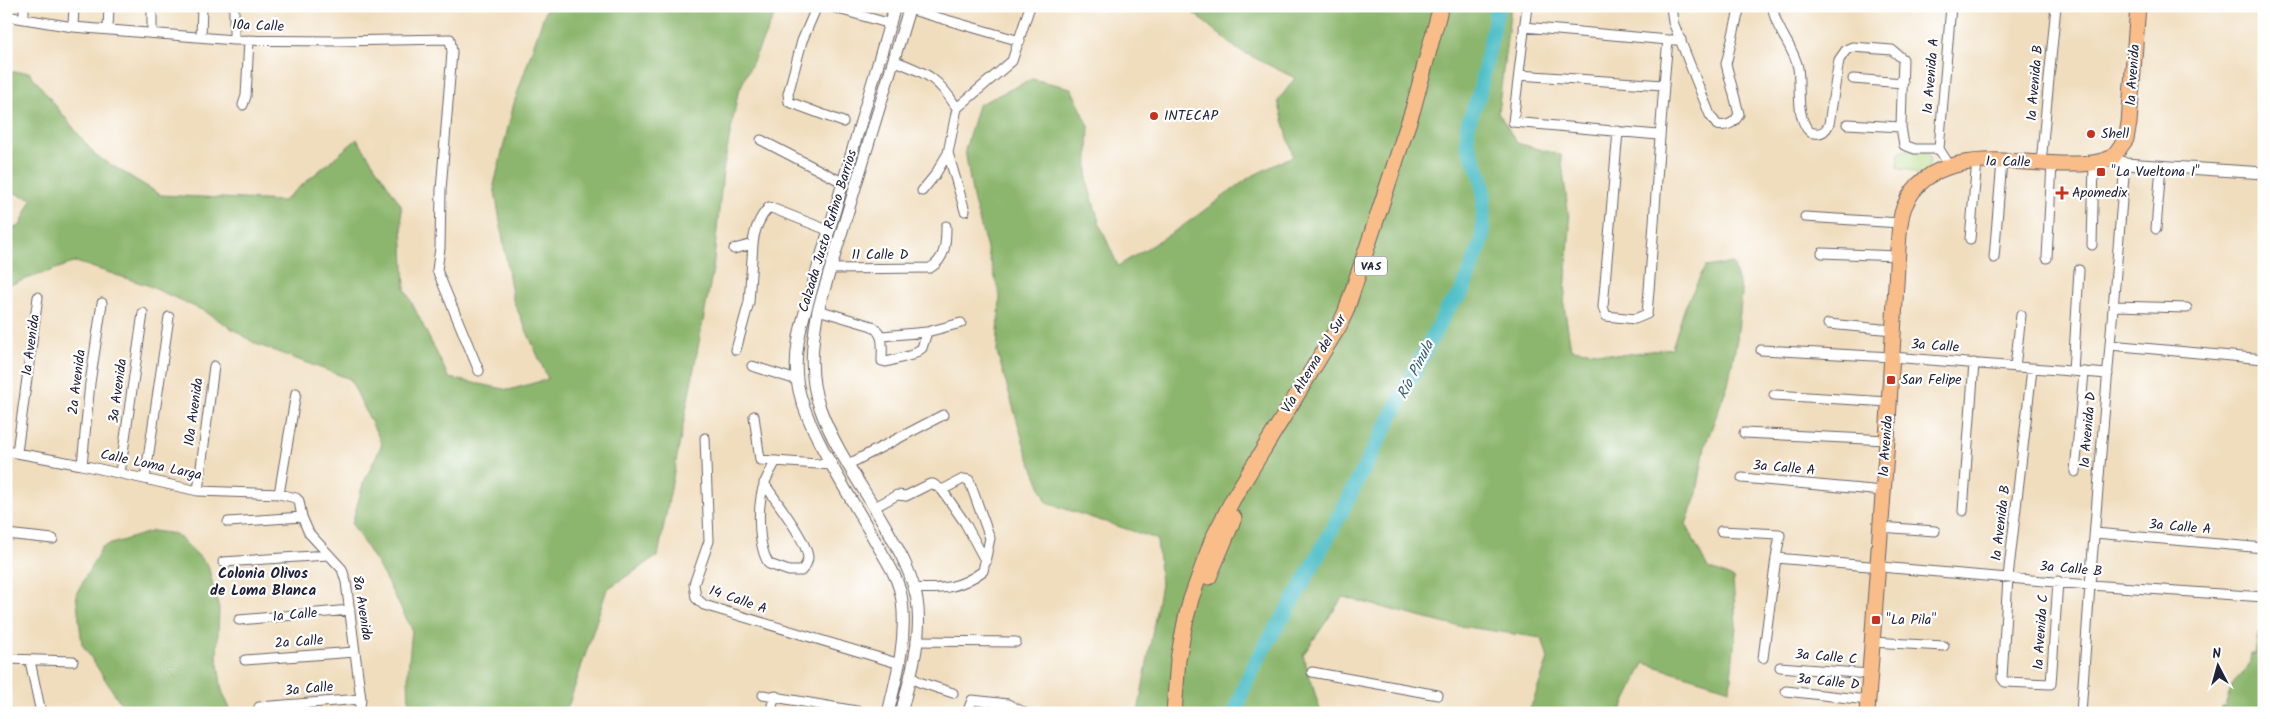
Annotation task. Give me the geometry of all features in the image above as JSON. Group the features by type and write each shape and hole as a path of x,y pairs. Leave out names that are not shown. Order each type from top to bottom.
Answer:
{"main road":[{"name":"Vía Alterna del Sur","path":"1184,713 1186,680 1195,621 1228,519 1346,311 1413,109 1441,6"},
{"name":"Vía Alterna del Sur","path":"1237,501 1348,329 1355,314 1441,44 1450,6"},
{"name":"1a Avenida","path":"2109,162 2126,139 2129,123 2138,6"},
{"name":"1a Calle","path":"1920,184 1935,172 1950,166 1977,161 2109,162"},
{"name":"1a Avenida","path":"1867,706 1887,440 1900,223 1905,207 1920,184"},
{"name":"Vía Alterna del Sur","path":"1174,713 1178,659 1191,599 1212,540 1228,519"}],"street":[{"path":"24,6 24,19"},
{"path":"73,27 74,6"},
{"path":"108,29 109,6"},
{"path":"152,6 152,34"},
{"path":"201,37 202,6"},
{"path":"234,6 234,40"},
{"path":"817,6 802,41 788,94 789,102 843,122"},
{"path":"828,6 891,24"},
{"path":"922,191 935,175 948,153 956,108 1012,61 1030,6"},
{"path":"1527,6 1514,122 1658,135"},
{"path":"1671,6 1673,22 1713,121 1722,126 1733,122 1739,114 1726,59 1740,6"},
{"path":"1773,6 1776,23 1797,64 1802,120 1810,132 1818,134 1829,124 1839,60 1846,50 1852,47 1892,50 1903,59 1901,128 1905,146 1915,149 1939,149 1950,166"},
{"name":"1a Avenida A","path":"1939,149 1951,6"},
{"name":"1a Avenida B","path":"2047,258 2047,163 2056,6"},
{"path":"903,7 1020,41"},
{"name":"Calzada Justo Rufino Barrios","path":"888,713 900,664 903,620 902,599 895,576 832,465 804,406 797,380 796,347 811,290 891,24 903,7"},
{"name":"Calzada Justo Rufino Barrios","path":"900,713 910,676 916,641 917,603 914,588 908,567 819,407 812,362 818,310 895,61 903,7"},
{"name":"10a Calle","path":"6,16 73,27 234,40 336,42 450,39 452,52 441,190 440,248 437,270 479,371"},
{"path":"1524,27 1681,40"},
{"path":"243,105 246,96 249,40"},
{"path":"1618,131 1603,307 1606,316 1635,319 1647,314 1655,227 1658,135 1668,40"},
{"path":"895,61 921,71 944,88 956,108"},
{"path":"1519,75 1663,85"},
{"path":"1853,79 1903,84"},
{"path":"1847,124 1901,128"},
{"path":"762,140 844,183"},
{"path":"948,153 965,211"},
{"path":"1970,239 1977,161"},
{"path":"1994,258 2002,161"},
{"path":"2092,245 2109,162"},
{"name":"1a Calle","path":"2109,162 2264,173"},
{"name":"1a Avenida D","path":"2081,713 2114,306 2109,162"},
{"path":"2156,228 2161,166"},
{"path":"736,350 749,302 753,244 756,231 764,213 769,207 830,231"},
{"path":"1804,217 1900,223"},
{"name":"11 Calle D","path":"831,269 930,268 940,261 943,254 946,226"},
{"path":"734,249 753,244"},
{"path":"1822,253 1898,256"},
{"path":"2072,372 2079,270"},
{"path":"811,290 823,294"},
{"name":"1a Avenida","path":"17,452 38,297"},
{"name":"2a Avenida","path":"82,465 90,383 102,303"},
{"path":"2114,306 2187,308"},
{"path":"818,310 872,326 882,336 882,361 886,362 912,355 922,348 927,332"},
{"name":"3a Avenida","path":"120,473 143,313"},
{"path":"2015,367 2021,315"},
{"path":"145,479 169,317"},
{"path":"882,336 927,332 961,323"},
{"path":"1828,324 1893,330"},
{"path":"2110,346 2264,359"},
{"name":"3a Calle","path":"1761,350 1892,357 2108,374"},
{"path":"1962,511 1974,363"},
{"name":"10a Avenida","path":"198,491 214,366"},
{"path":"752,366 797,380"},
{"name":"1a Avenida B","path":"2032,369 2008,577 2003,680 2005,682 2050,685"},
{"path":"2075,472 2084,372"},
{"path":"279,494 296,393"},
{"path":"1774,395 1889,402"},
{"path":"849,464 943,415"},
{"path":"754,416 760,460 832,465"},
{"path":"1744,433 1887,440"},
{"name":"14 Calle A","path":"705,438 710,541 694,584 696,598 704,605 900,664"},
{"name":"Calle Loma Larga","path":"6,451 82,465 198,491 279,494 292,497"},
{"path":"764,483 804,546 808,559 806,566 801,571 789,571 769,564 761,545 760,521 764,483 776,461"},
{"name":"3a Calle A","path":"1742,478 1883,491"},
{"path":"914,588 940,590 969,582 983,571 986,562 990,538 969,480 963,479 942,490"},
{"path":"875,507 897,495 906,496 930,484 936,485 942,490 965,524 986,562"},
{"name":"8a Avenida","path":"292,497 299,501 302,517 309,533 342,569 350,610 361,699 359,713"},
{"path":"228,522 302,517"},
{"path":"1880,527 1935,531"},
{"path":"1721,531 1780,535 1763,658"},
{"name":"3a Calle A","path":"2095,533 2264,548"},
{"path":"6,534 53,539"},
{"path":"877,544 891,537"},
{"path":"223,562 328,555"},
{"path":"1776,558 1876,568"},
{"name":"3a Calle B","path":"1876,568 2264,597"},
{"name":"1a Avenida C","path":"2050,685 2058,581"},
{"name":"1a Calle","path":"239,620 350,610"},
{"path":"916,641 1016,642"},
{"path":"1871,642 1944,646"},
{"name":"2a Calle","path":"245,660 355,652"},
{"path":"6,659 73,661"},
{"path":"30,661 41,713"},
{"name":"3a Calle C","path":"1780,667 1869,674"},
{"path":"1312,672 1438,695"},
{"path":"910,676 928,685 953,693"},
{"name":"3a Calle D","path":"1786,692 1867,706"},
{"path":"763,695 868,713"},
{"path":"773,713 772,705 776,696"},
{"name":"3a Calle","path":"259,707 361,699"},
{"path":"967,713 972,700 1008,704 1026,713"},
{"path":"813,713 816,703"},
{"path":"993,713 996,703"}],"green space":[{"path":"547,6 784,6 776,12 738,93 723,171 713,269 658,556 607,589 566,713 409,713 408,671 412,629 380,569 352,524 363,484 382,444 350,379 256,344 206,312 147,285 76,262 6,286 6,231 20,226 32,199 6,190 6,72 29,72 95,155 161,195 283,201 357,139 401,205 405,289 449,378 509,390 548,379 513,300 494,185 514,103"},
{"path":"1185,6 1511,6 1498,112 1517,143 1561,155 1570,226 1564,305 1571,349 1621,355 1672,348 1685,307 1705,267 1733,263 1742,294 1737,339 1728,384 1705,446 1697,493 1686,524 1707,567 1733,578 1736,626 1730,689 1644,663 1620,713 1526,713 1533,702 1548,659 1542,638 1446,624 1343,597 1303,655 1321,713 1138,713 1161,584 1157,539 1047,503 1026,451 997,352 1000,296 973,198 965,150 978,105 1032,79 1071,88 1089,126 1087,181 1100,225 1118,266 1180,228 1250,177 1293,156 1278,101 1295,78 1237,49"},
{"path":"1910,150 1927,152 1930,157 1929,166 1919,178 1916,173 1905,168 1902,170 1898,167 1899,152"},
{"path":"153,531 176,534 208,565 219,609 217,657 222,691 232,713 127,713 82,644 76,594 102,547"},
{"path":"2258,634 2264,634 2264,713 2220,713 2221,707 2225,707 2232,684 2249,666 2251,654 2255,654"}],"waterway":[{"name":"Río Pinula","path":"1236,713 1247,679 1255,663 1302,585 1447,309 1462,292 1482,241 1484,197 1481,176 1467,143 1468,123 1479,95 1498,6"}],"place":[{"name":"INTECAP","path":"1154,116"},
{"name":"Shell","path":"2091,134"},
{"name":"\"La Vueltona I\"","path":"2101,172"},
{"name":"Apomedix","path":"2062,193"},
{"name":"San Felipe","path":"1891,380"},
{"name":"\"La Pila\"","path":"1876,620"}],"district":[{"name":"Colonia Olivos de Loma Blanca","path":"263,582"}]}
